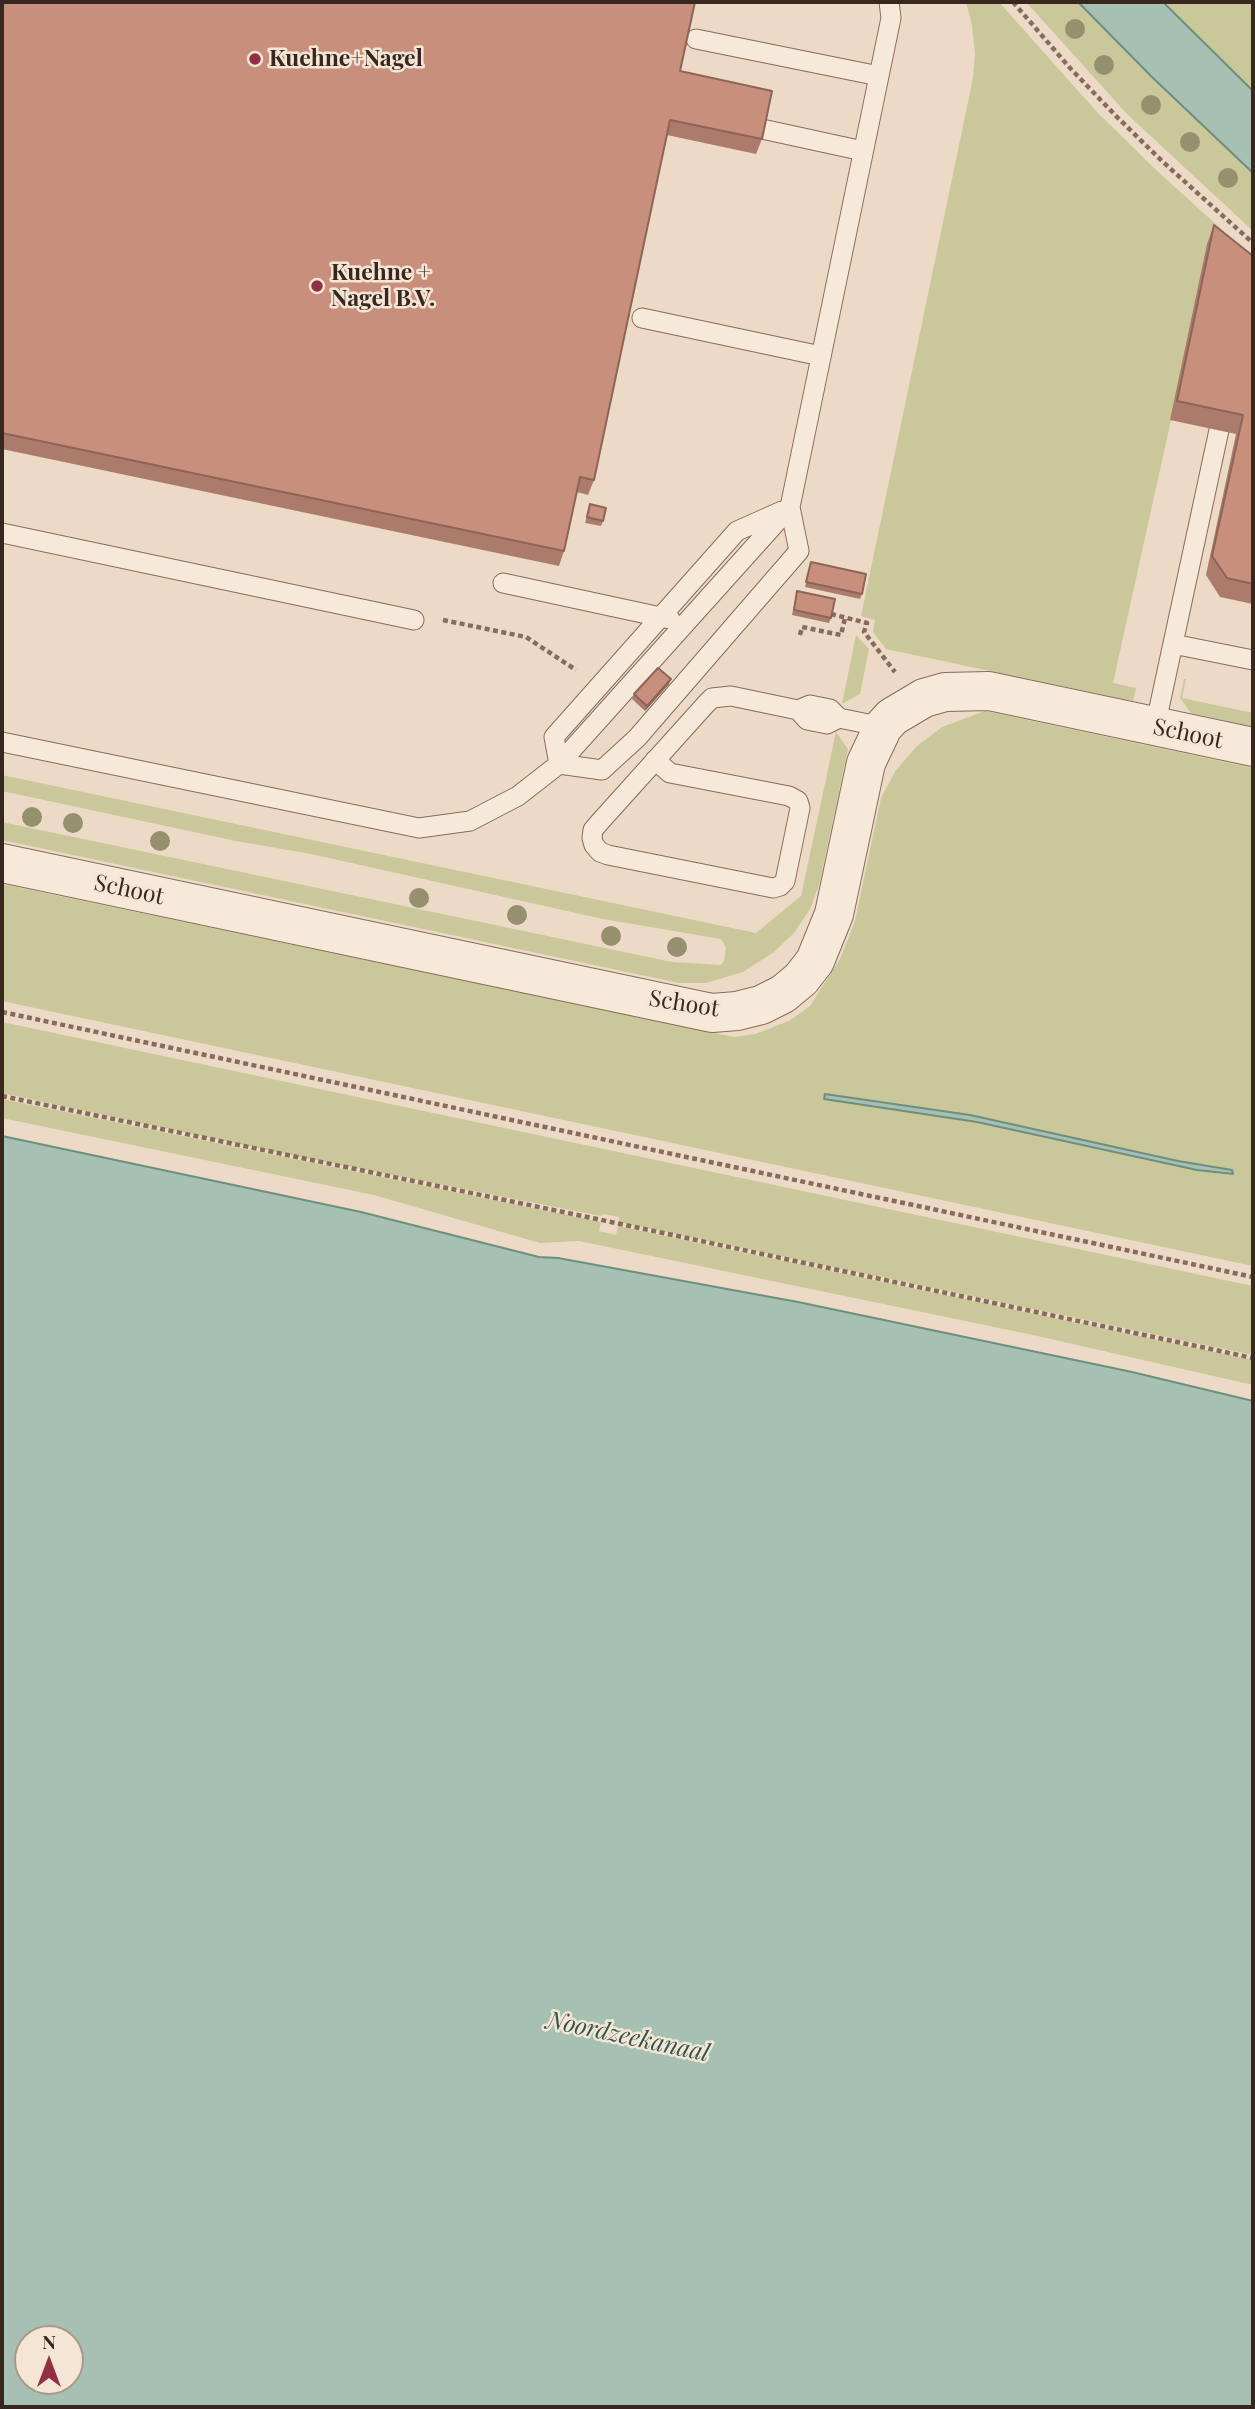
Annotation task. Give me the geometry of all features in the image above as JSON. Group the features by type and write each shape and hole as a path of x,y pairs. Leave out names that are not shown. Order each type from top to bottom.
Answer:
{"street":[{"name":"Schoot","path":"2,863 712,1013 737,1011 761,1005 783,993 801,979 815,961 834,914 866,763 883,727 892,717 918,701 945,692 989,691 1253,747"}],"lane":[{"path":"559,764 601,770 637,738 799,551 790,507 891,18 889,2"},
{"path":"696,39 879,76"},
{"path":"762,129 863,150"},
{"path":"642,318 821,356"},
{"path":"1155,727 1220,430"},
{"path":"559,764 554,737 737,531 790,507"},
{"path":"2,742 419,828 470,821 518,796 559,764 790,507"},
{"path":"2,533 414,620"},
{"path":"503,583 687,622"},
{"path":"1173,644 1253,660"},
{"path":"655,760 670,773 794,798 800,808 785,881 773,888 600,852 594,845 593,830 655,760 712,698 731,696 797,710 807,720 827,723 839,718 883,727"}],"path":[{"path":"1013,2 1117,117 1253,243"},
{"path":"414,620 415,614 526,637 598,687"},
{"path":"831,614 867,623 864,632 918,701"},
{"path":"800,635 802,626 841,635 845,618"},
{"path":"2,1012 1253,1277"},
{"path":"2,1096 1253,1358"}],"shaded area":[{"path":"966,2 999,2 1096,111 1253,258 1171,420 1113,683 1136,688 1133,701 886,649 873,632 875,620 861,616 973,78 975,54"},
{"path":"1026,2 1078,2 1253,173 1253,231 1127,114"},
{"path":"1163,2 1253,2 1253,91 1229,69"},
{"path":"856,635 869,649 860,694 842,704"},
{"path":"1184,679 1182,698 1253,713 1253,727 1191,713 1180,698"},
{"path":"985,711 1253,768 1253,1266 2,1001 2,884 734,1037 755,1034 789,1021 810,1006 840,959 855,921 881,798 896,770 917,746 942,727","holes":["824,1099 880,1101 970,1115 1178,1161 1232,1170 1230,1175 1197,1170 977,1122"]},
{"path":"836,732 848,749 819,885 810,909 794,933 774,952 743,972 706,983 679,983 2,840 2,822 672,962 721,965 726,947 721,939 603,919 311,854 236,841 2,791 2,775 756,933 801,896"},
{"path":"2,1022 1253,1286 1253,1355 619,1222 619,1217 603,1214 601,1216 291,1155 2,1093"},
{"path":"2,1099 601,1222 599,1231 616,1235 618,1226 1253,1360 1253,1385 1033,1335 579,1241 540,1243 374,1195 2,1118"}],"water":[{"path":"1078,2 1163,2 1253,91 1253,173 1153,78"},
{"path":"825,1094 970,1115 1178,1161 1232,1170 1233,1174 1197,1170 977,1122 824,1099"},
{"name":"Noordzeekanaal","path":"2,1136 361,1212 539,1257 558,1258 798,1302 1132,1372 1253,1401 1253,2407 2,2407"}],"building":[{"name":"Kuehne + Nagel B.V.","path":"2,2 695,2 680,71 772,91 762,139 670,120 594,480 580,477 564,551 2,433"},
{"path":"1214,225 1253,256 1253,584 1227,578 1212,556 1243,415 1177,401"},
{"path":"590,504 606,508 603,521 587,517"},
{"path":"811,562 866,574 862,594 806,582"},
{"path":"797,591 835,599 831,618 794,610"},
{"path":"658,668 671,679 647,706 634,694"}],"place":[{"name":"Kuehne+Nagel","path":"255,59"},
{"name":"Kuehne + Nagel B.V.","path":"317,286"}]}
